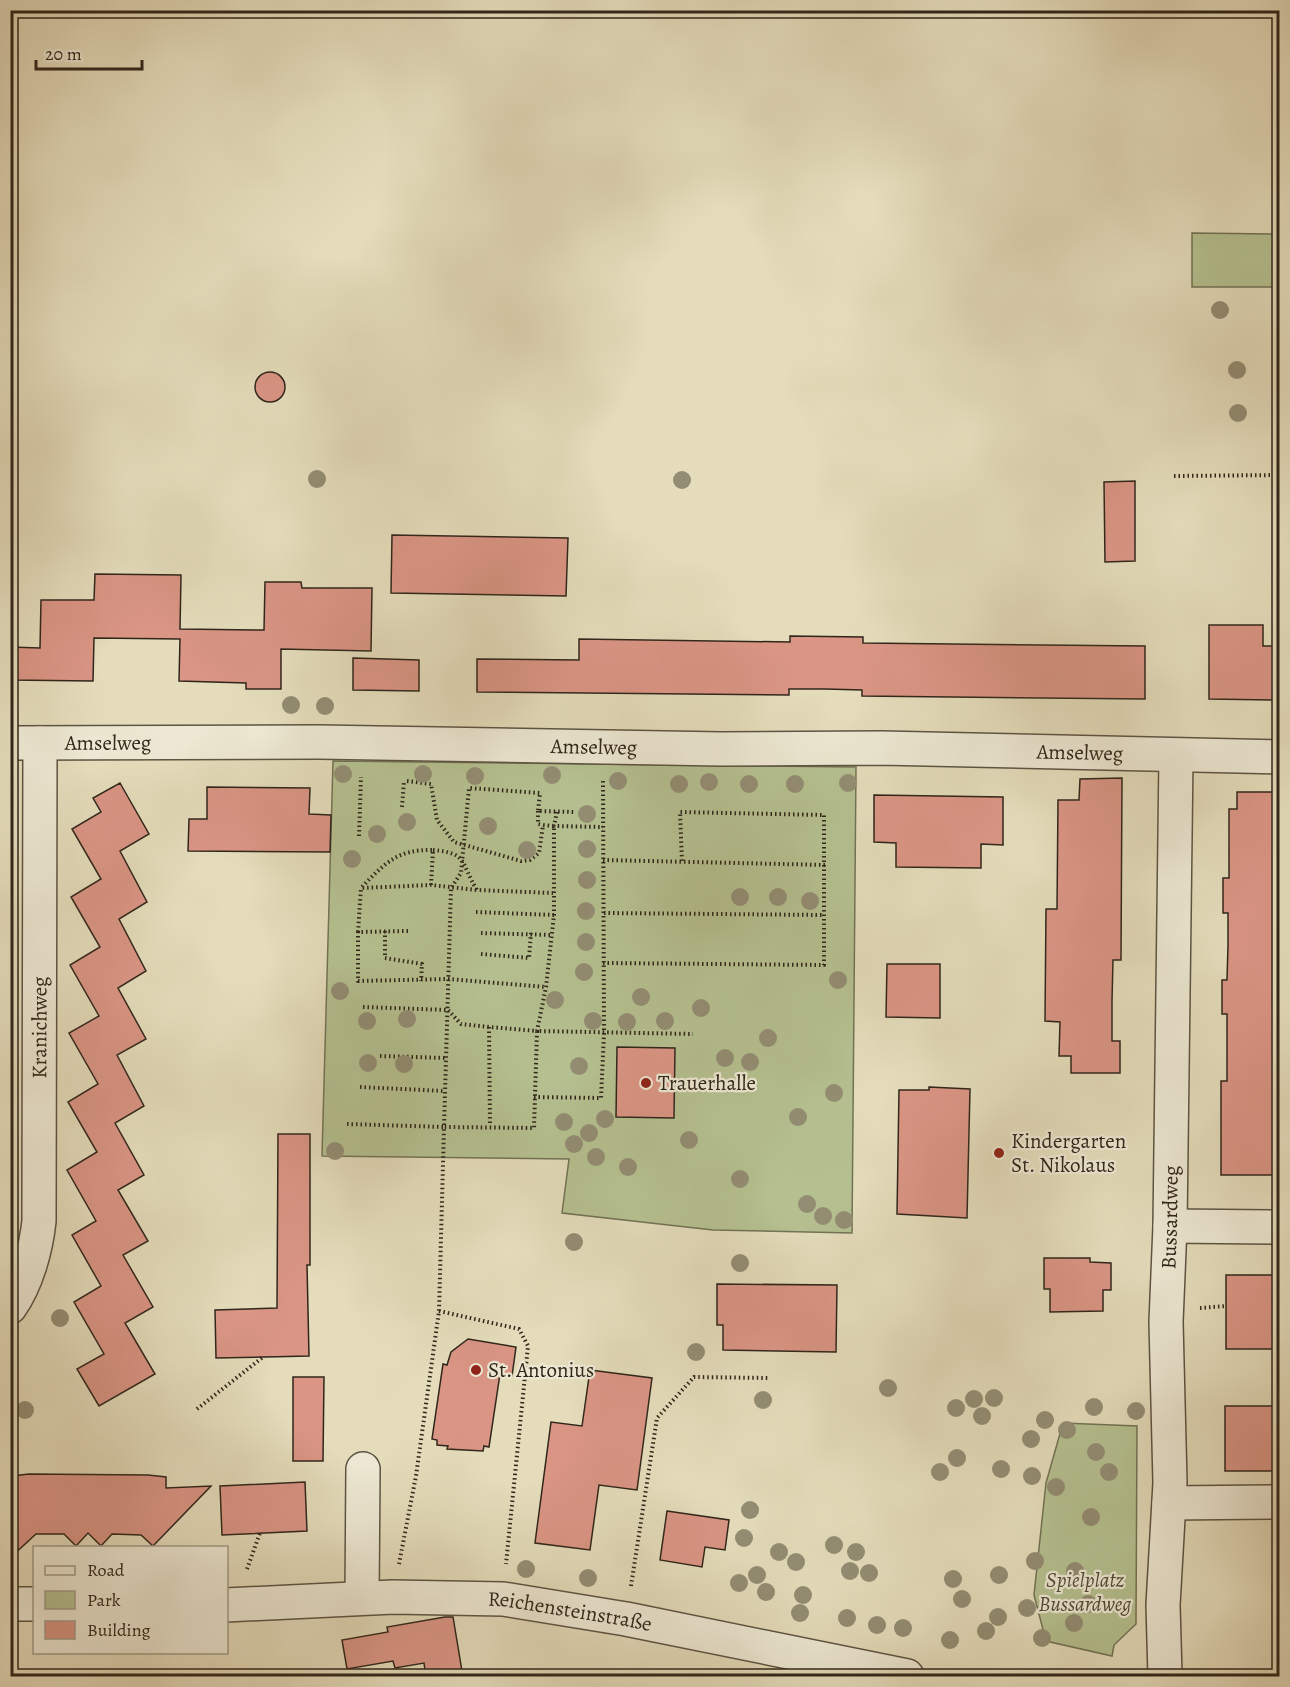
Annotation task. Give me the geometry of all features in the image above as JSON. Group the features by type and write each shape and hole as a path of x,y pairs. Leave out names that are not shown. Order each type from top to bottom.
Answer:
{"street":[{"name":"Amselweg","path":"25,743 319,742 602,747 881,748 1176,757 1280,757"},
{"name":"Kranichweg","path":"10,1307 18,1296 32,1256 39,1221 25,743"},
{"name":"Bussardweg","path":"1165,1677 1163,1605 1169,1503 1165,1356 1170,1226 1176,757"},
{"path":"1170,1226 1280,1227"},
{"path":"363,1469 377,1597"},
{"path":"1169,1503 1280,1502"},
{"name":"Reichensteinstraße","path":"228,1605 377,1597 503,1599 626,1619 908,1677"},
{"path":"10,1604 33,1604"}],"path":[{"path":"1174,476 1280,475"},
{"path":"534,1097 601,1098 604,1034 602,747"},
{"path":"352,773 372,776"},
{"path":"359,836 361,774"},
{"path":"393,779 431,784 437,820 454,842 466,846 521,861 530,860 539,853 543,825"},
{"path":"402,807 404,781"},
{"path":"377,1597 416,1476 439,1311 451,888 461,873 466,846 469,788 540,793 538,824 603,827"},
{"path":"538,811 575,812"},
{"path":"347,1124 534,1128 537,1031 546,987 554,915 556,812"},
{"path":"603,963 824,965 826,865 824,815 680,812 682,862"},
{"path":"477,890 463,860 452,852 419,850 392,857 361,888 358,981 448,979 546,987"},
{"path":"431,885 433,850"},
{"path":"603,860 826,865"},
{"path":"361,888 431,885 477,890 553,893"},
{"path":"476,912 554,915"},
{"path":"604,914 824,915"},
{"path":"386,931 386,958 422,964 421,981"},
{"path":"358,932 408,931"},
{"path":"481,933 552,935"},
{"path":"481,954 529,958 531,933"},
{"path":"363,1006 448,1010 461,1024 489,1027 604,1034 693,1034"},
{"path":"489,1027 490,1126"},
{"path":"380,1056 446,1058"},
{"path":"360,1087 445,1091"},
{"path":"439,1311 519,1329 528,1346 503,1599"},
{"path":"197,1409 263,1357"},
{"path":"626,1619 657,1418 694,1377 768,1378"}],"green space":[{"path":"1192,233 1279,234 1279,287 1192,287"},
{"path":"333,761 856,767 852,1233 713,1230 562,1213 569,1159 322,1156"},
{"name":"Spielplatz Bussardweg","path":"1063,1423 1137,1426 1136,1624 1114,1645 1112,1656 1046,1641 1034,1595 1046,1483"}],"building":[{"path":"270,372 276,373 284,381 284,393 276,401 270,402 264,401 256,393 255,387 256,381 264,373"},
{"path":"1135,481 1135,561 1105,562 1104,482"},
{"path":"392,535 568,538 566,596 391,593"},
{"path":"95,574 181,575 180,629 264,630 265,582 301,582 302,588 372,588 371,651 281,649 281,689 246,689 246,683 179,681 180,639 94,638 93,681 10,680 10,647 40,648 41,600 94,600"},
{"path":"1209,625 1263,625 1263,646 1280,646 1280,700 1209,699"},
{"path":"790,636 863,637 863,643 1145,646 1145,699 862,696 862,690 825,689 789,689 789,695 477,692 477,659 579,660 579,639 790,642"},
{"path":"353,658 419,660 419,691 353,690"},
{"path":"1122,778 1121,960 1113,960 1112,1001 1112,1041 1120,1041 1120,1073 1071,1073 1071,1056 1059,1056 1060,1022 1045,1021 1046,909 1057,909 1058,800 1079,800 1080,779"},
{"path":"120,783 149,834 120,851 147,902 119,919 146,971 118,988 146,1039 117,1055 144,1106 115,1123 144,1175 118,1190 148,1241 123,1255 153,1307 125,1323 155,1374 99,1406 77,1369 104,1354 74,1302 101,1286 72,1235 96,1221 67,1170 97,1152 68,1102 98,1084 69,1033 99,1016 70,965 100,947 71,897 101,879 72,829 101,812 93,798"},
{"path":"207,787 310,788 309,814 331,815 330,852 188,851 189,819 207,819"},
{"path":"1237,792 1278,792 1280,1175 1221,1175 1221,1081 1227,1081 1227,1014 1222,1014 1222,980 1227,980 1228,946 1228,913 1223,913 1223,878 1229,878 1229,809 1237,809"},
{"path":"874,795 1003,797 1003,845 981,844 981,868 896,867 896,843 874,842"},
{"path":"887,964 940,964 940,1018 886,1017"},
{"name":"Trauerhalle","path":"617,1047 675,1048 674,1118 616,1117"},
{"path":"929,1087 970,1089 967,1218 897,1214 899,1090 929,1090"},
{"path":"278,1134 310,1134 310,1265 307,1265 309,1356 216,1358 215,1310 277,1308"},
{"path":"1044,1258 1090,1258 1090,1262 1111,1263 1111,1290 1103,1290 1103,1311 1050,1312 1050,1289 1044,1289"},
{"path":"1226,1275 1280,1275 1279,1349 1226,1349"},
{"path":"717,1284 837,1285 836,1352 723,1350 723,1325 717,1325"},
{"path":"468,1339 516,1347 512,1376 500,1374 489,1447 484,1446 483,1451 447,1449 448,1446 437,1445 437,1440 432,1439 443,1364 447,1365 451,1352"},
{"path":"590,1370 652,1378 637,1490 599,1485 590,1550 535,1543 551,1422 582,1426"},
{"path":"293,1377 324,1377 323,1461 293,1461"},
{"path":"1225,1406 1280,1406 1280,1471 1225,1471"},
{"path":"29,1474 148,1475 166,1477 166,1488 211,1486 153,1546 141,1535 112,1534 101,1546 88,1533 76,1546 64,1534 36,1534 11,1557 12,1476"},
{"path":"305,1482 307,1531 222,1535 220,1486"},
{"path":"667,1511 729,1520 725,1550 705,1547 702,1567 660,1560"},
{"path":"453,1617 463,1677 426,1677 424,1663 395,1668 393,1661 347,1669 342,1640 388,1632 387,1627"}],"place":[{"name":"Trauerhalle","path":"646,1083"},
{"name":"Kindergarten St. Nikolaus","path":"999,1153"},
{"name":"St. Antonius","path":"476,1370"}]}
